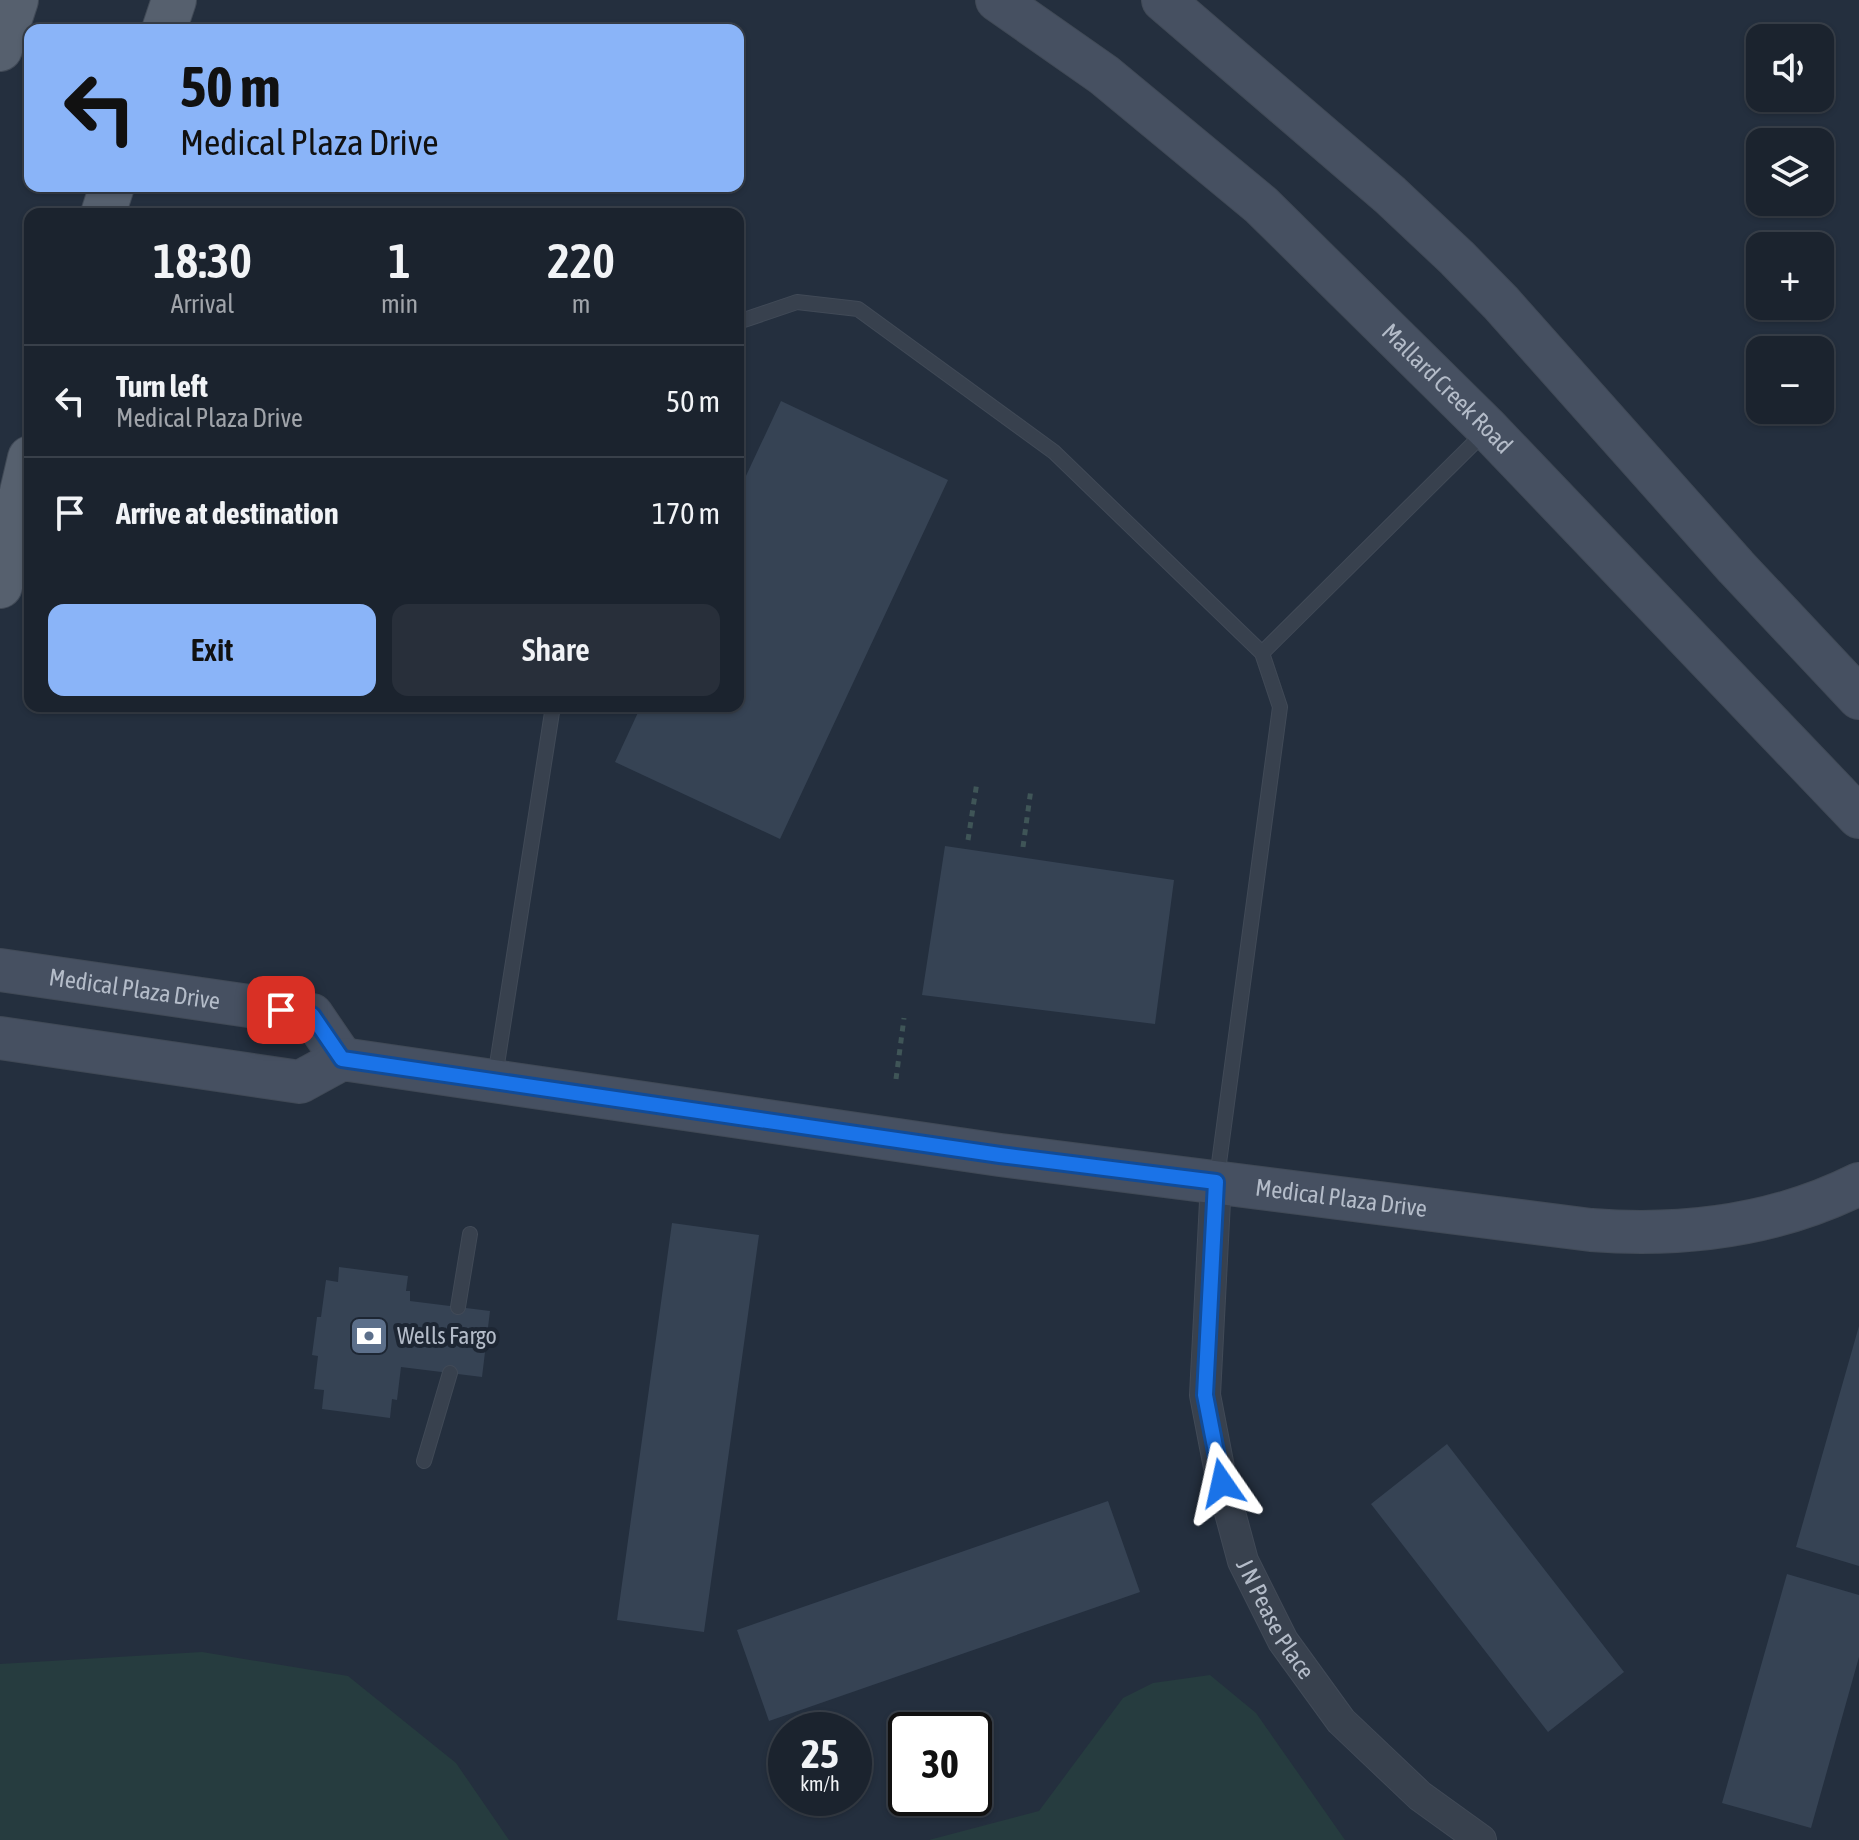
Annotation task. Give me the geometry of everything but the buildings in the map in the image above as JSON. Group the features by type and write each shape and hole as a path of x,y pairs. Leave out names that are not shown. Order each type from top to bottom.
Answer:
{"main road":[{"path":"0,49 16,0"},
{"path":"166,24 174,0"},
{"path":"0,586 24,484"}],"street":[{"name":"Mallard Creek Road","path":"997,0 1104,75 1261,205 1488,429 1859,817"},
{"path":"1163,0 1355,165 1457,258 1501,303 1736,567 1859,698"},
{"name":"Medical Plaza Drive","path":"0,970 312,1015 342,1059 1000,1155 1591,1230 1658,1234 1697,1231 1817,1203 1859,1184"},
{"path":"0,1038 300,1082 342,1059"},
{"name":"J N Pease Place","path":"1216,1182 1205,1395 1222,1483 1243,1561 1283,1641 1341,1721 1420,1796 1481,1840"}],"lane":[{"path":"744,320 797,302 858,309 1054,452 1262,653 1280,707 1216,1182"},
{"path":"1262,653 1488,429"},
{"path":"494,1082 552,712"},
{"path":"458,1307 470,1234"},
{"path":"424,1461 450,1373"}],"path":[{"path":"744,403 748,405"},
{"path":"968,840 977,782"},
{"path":"1023,847 1031,789"},
{"path":"896,1079 904,1018"}],"green space":[{"path":"202,1652 348,1676 456,1763 509,1840 0,1840 0,1664"},
{"path":"1210,1675 1256,1713 1345,1840 929,1840 1039,1811 1123,1698 1153,1683"}],"place":[{"name":"Wells Fargo","path":"369,1336"}],"route":[{"path":"281,1010 312,1015 342,1059 1000,1155 1216,1182 1205,1395 1222,1483"}]}
